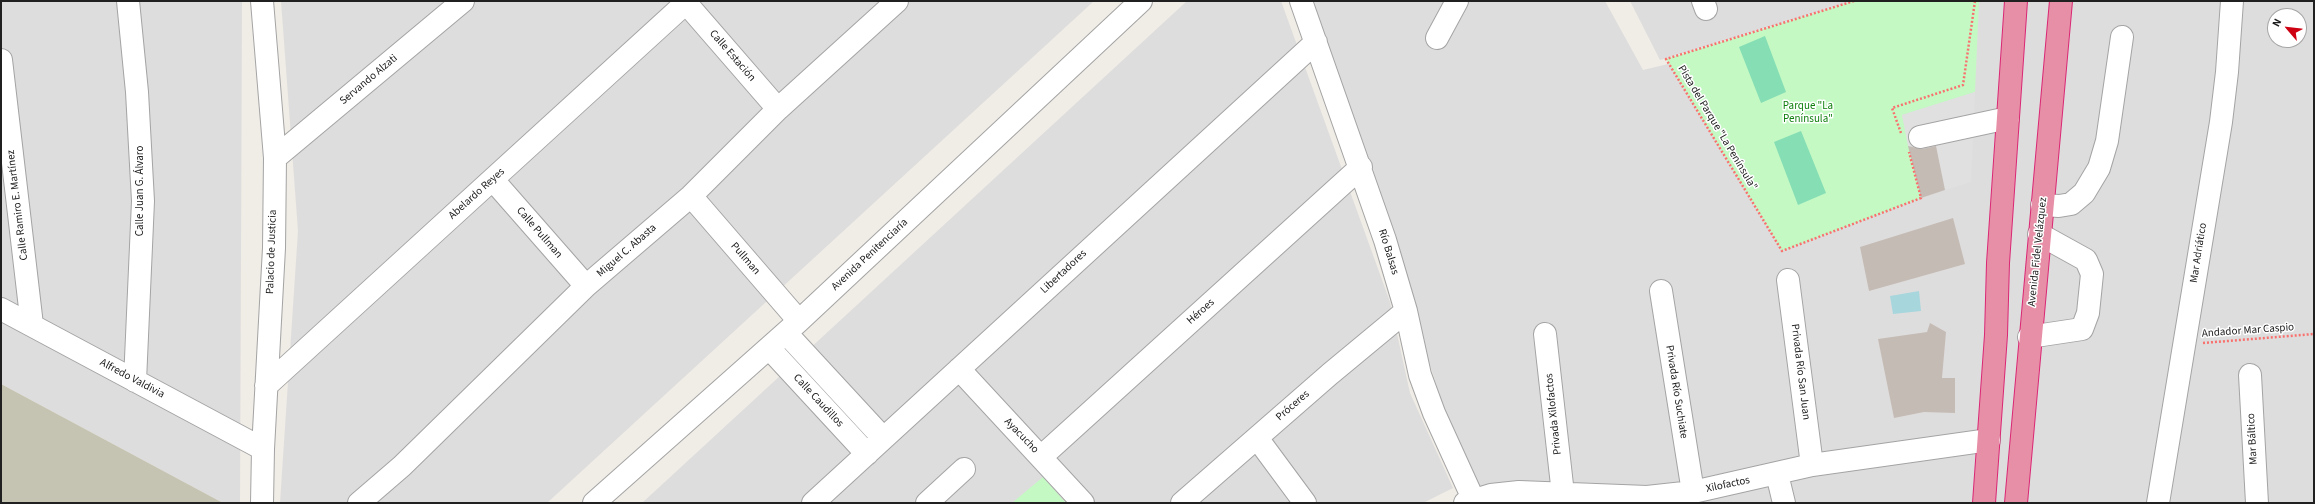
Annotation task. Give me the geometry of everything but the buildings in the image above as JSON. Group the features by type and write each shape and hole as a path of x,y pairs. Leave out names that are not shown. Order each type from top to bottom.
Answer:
{"highway":[{"path":"1984,503 2016,1"},
{"name":"Avenida Fidel Velázquez","path":"2016,503 2029,337 2061,1"}],"street":[{"name":"Calle Juan G. Álvaro","path":"128,1 138,92 143,201 136,381"},
{"name":"Palacio de Justicia","path":"262,1 274,158 274,248 263,449 262,503"},
{"name":"Servando Alzati","path":"274,158 463,1"},
{"name":"Miguel C. Abasta","path":"359,503 402,466 586,286 691,196 778,109 897,1"},
{"name":"Avenida Penitenciaría","path":"594,503 792,327 1141,1"},
{"name":"Río Balsas","path":"1301,1 1361,167 1406,311 1420,375 1471,502"},
{"path":"1437,38 1457,1"},
{"name":"Mar Adriático","path":"2158,503 2221,122 2227,72 2232,1"},
{"name":"Calle Estación","path":"687,2 778,109"},
{"name":"Abelardo Reyes","path":"266,386 687,2"},
{"path":"2042,205 2059,206 2071,204 2084,193 2099,168 2107,140 2122,37"},
{"name":"Libertadores","path":"813,503 1316,42"},
{"name":"Calle Ramiro E. Martínez","path":"1,60 32,325"},
{"path":"1920,137 2008,118"},
{"name":"Héroes","path":"1041,457 1361,167"},
{"name":"Calle Pullman","path":"493,180 586,286"},
{"name":"Pullman","path":"691,196 792,327"},
{"path":"2029,337 2082,329 2088,313 2092,274 2086,260 2039,234"},
{"name":"Privada Río San Juan","path":"1788,280 1812,465"},
{"name":"Privada Río Suchiate","path":"1661,291 1693,492"},
{"name":"Alfredo Valdivia","path":"1,309 263,449"},
{"name":"Próceres","path":"1182,503 1330,374 1406,311"},
{"name":"Calle Caudillos","path":"792,327 883,438"},
{"name":"Privada Xilofactos","path":"1545,334 1563,494"},
{"name":"Calle Caudillos","path":"769,348 867,454"},
{"name":"Ayacucho","path":"959,369 1083,503"},
{"name":"Mar Báltico","path":"2250,375 2257,503"},
{"path":"1257,438 1305,503"},
{"name":"Xilofactos","path":"1471,502 1519,492 1647,500 1693,492 1812,465 1989,440"},
{"path":"927,503 964,470"},
{"path":"1777,474 1784,503"}],"path":[{"name":"Pista del Parque \"La Península\"","path":"1782,251 1666,59 1854,1"},
{"name":"Andador Mar Caspio","path":"2184,344 2314,334"}],"shaded area":[{"path":"1,1 242,1 240,503 223,503 1,384"},
{"path":"281,1 1094,1 547,503 280,503 298,231"},
{"path":"1187,1 1281,1 1390,302 1410,393 1453,488 1423,503 642,503"},
{"path":"1311,1 1605,1 1643,70 1933,1 2314,1 2314,503 1475,503"},
{"path":"1630,1 1854,1 1660,60"},
{"path":"1975,92 1971,182 1945,190 1935,144 1908,146 1902,115"},
{"path":"1,384 223,503 1,503"}],"green space":[{"name":"Parque \"La Península\"","path":"1854,1 1979,1 1975,92 1902,115 1921,198 1782,251 1666,59"},
{"path":"1765,36 1786,92 1761,103 1739,47"},
{"path":"1801,131 1826,193 1798,205 1774,142"},
{"path":"1043,477 1066,503 1012,503"}],"water":[{"path":"1919,291 1921,311 1893,314 1890,296"}]}
